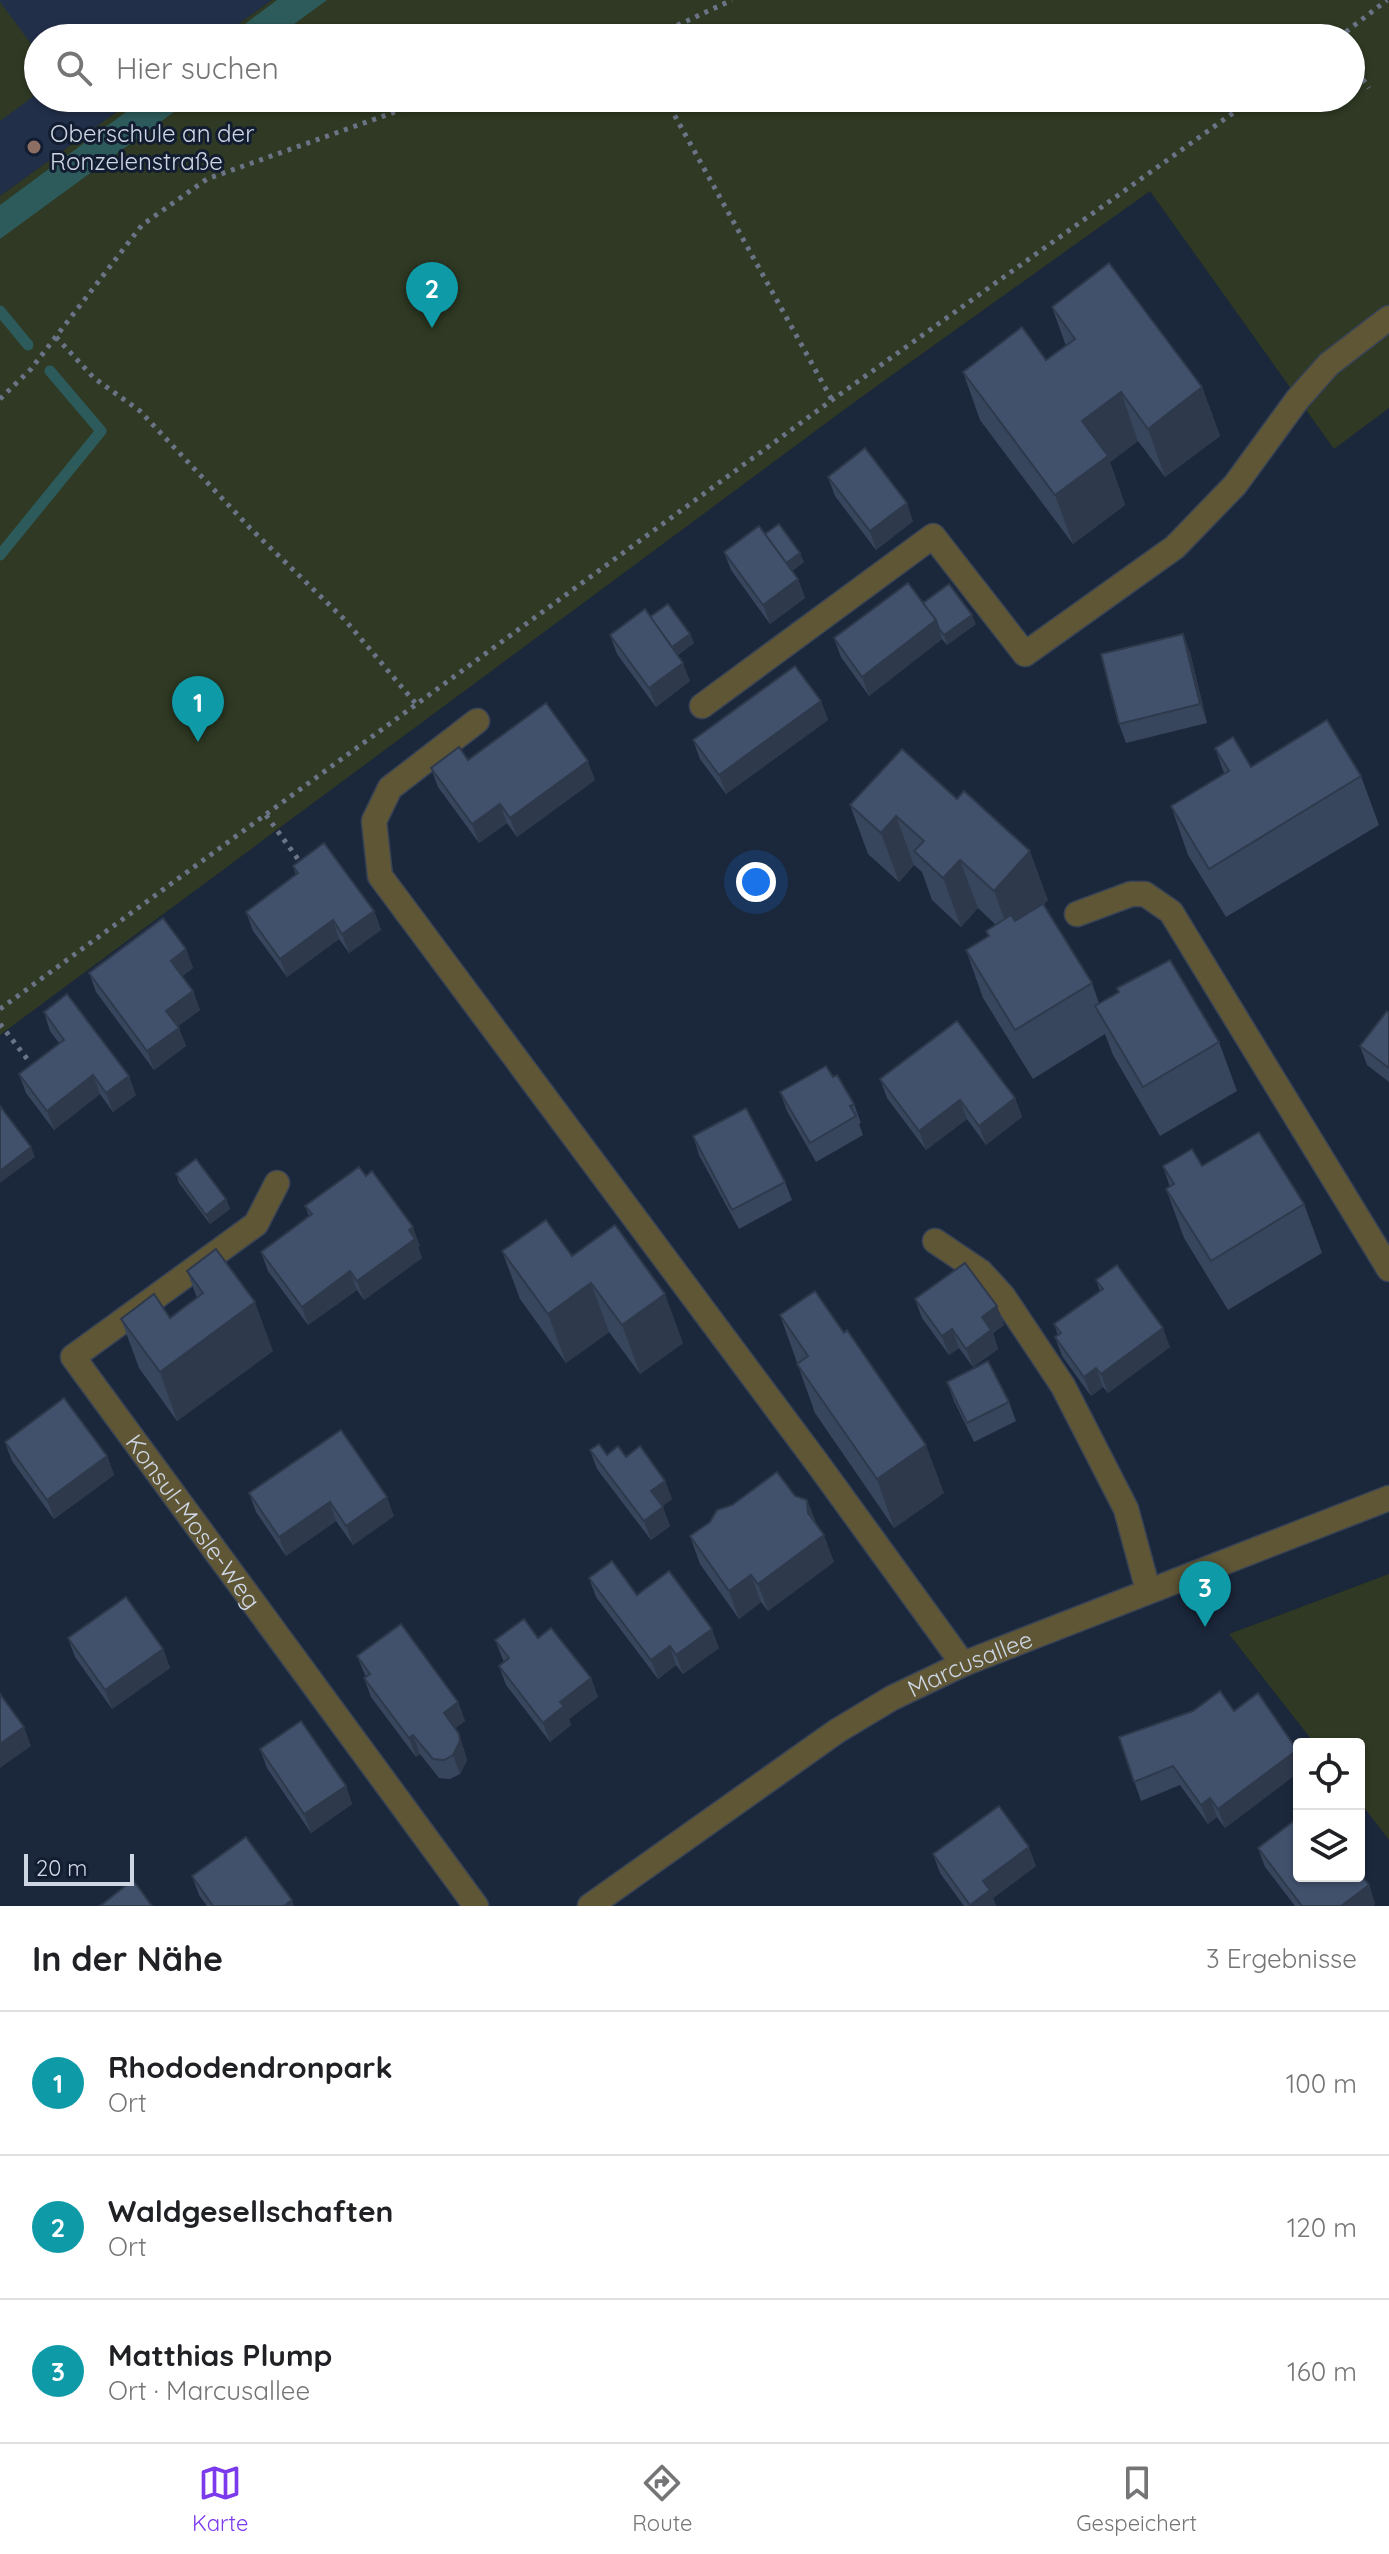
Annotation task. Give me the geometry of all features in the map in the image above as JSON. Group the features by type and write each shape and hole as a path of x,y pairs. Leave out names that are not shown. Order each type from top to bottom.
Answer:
{"street":[{"path":"702,706 933,536 1025,654 1175,547 1235,485 1329,364 1389,318"},
{"path":"477,721 390,788 374,821 380,876 963,1664"},
{"path":"1077,914 1131,894 1145,894 1171,912 1389,1269"},
{"name":"Konsul-Mosle-Weg","path":"277,1183 256,1224 73,1357 476,1906"},
{"path":"935,1241 981,1272 1003,1296 1063,1386 1126,1509 1148,1590"},
{"name":"Marcusallee","path":"590,1906 837,1731 892,1698 963,1664 1389,1498"}],"path":[{"path":"680,24 732,0"},
{"path":"1356,24 1387,0"},
{"path":"1365,82 1369,88"},
{"path":"0,399 56,337 142,225 207,179 395,112"},
{"path":"673,112 832,400"},
{"path":"0,1009 832,400 1234,112"},
{"path":"56,337 94,378 140,411 250,528 345,620 417,705"},
{"path":"266,815 304,867"},
{"path":"0,1024 28,1060"}],"shaded area":[{"name":"Oberschule an der Ronzelenstraße","path":"0,0 272,0 239,24 24,24 24,112 117,112 0,196"},
{"path":"272,0 1389,0 1389,408 1334,449 1150,191 860,398 0,1035 0,196 117,112 1365,112 1365,24 239,24"},
{"path":"277,0 327,0 294,24 245,24"},
{"path":"0,2 24,34 24,103 0,121"},
{"path":"126,112 174,112 0,239 0,205"},
{"path":"1389,1574 1389,1840 1365,1809 1365,1738 1310,1738 1229,1634"}],"building":[{"path":"1109,263 1202,387 1148,429 1121,392 1082,421 1108,456 1055,495 963,372 1022,327 1046,360 1075,339 1052,307"},
{"path":"865,448 907,503 870,531 828,477"},
{"path":"779,524 800,553 786,563 765,534"},
{"path":"759,526 798,579 763,605 724,552"},
{"path":"908,583 936,620 862,677 834,638"},
{"path":"949,584 972,615 944,635 923,603"},
{"path":"668,604 690,634 672,647 650,617"},
{"path":"645,609 683,663 649,688 610,635"},
{"path":"1183,634 1200,704 1119,724 1101,654"},
{"path":"795,666 821,701 719,775 693,740"},
{"path":"546,703 588,761 510,818 500,804 472,824 431,768 459,747 468,760"},
{"path":"1327,720 1361,776 1209,869 1171,806 1229,771 1215,748 1233,737 1251,767"},
{"path":"902,749 957,799 964,791 1030,851 994,891 960,860 943,878 914,851 924,841 896,816 881,833 850,805"},
{"path":"324,843 374,911 342,934 333,920 280,959 246,912 298,873 293,866"},
{"path":"1043,904 1092,983 1015,1030 966,950 989,936 986,931 1011,915 1015,921"},
{"path":"163,918 186,949 171,961 193,991 166,1011 179,1028 147,1051 89,973"},
{"path":"1170,960 1219,1042 1143,1087 1095,1006 1119,992 1117,988"},
{"path":"67,994 129,1076 106,1093 93,1075 47,1111 19,1074 64,1040 44,1012"},
{"path":"1387,1011 1389,1013 1389,1068 1360,1046"},
{"path":"957,1021 1015,1098 979,1126 960,1100 919,1131 880,1079"},
{"path":"826,1066 833,1077 837,1075 854,1104 850,1106 856,1116 810,1143 780,1092"},
{"path":"0,1106 31,1147 0,1171"},
{"path":"746,1108 785,1182 732,1210 693,1136"},
{"path":"1259,1132 1304,1204 1211,1261 1166,1189 1174,1184 1163,1166 1192,1149 1202,1166"},
{"path":"196,1159 226,1199 206,1215 176,1174"},
{"path":"359,1167 366,1176 372,1171 413,1227 409,1230 415,1239 357,1281 350,1271 302,1307 261,1252 312,1214 305,1206"},
{"path":"546,1220 572,1256 615,1225 665,1294 622,1325 591,1283 548,1314 502,1251"},
{"path":"216,1249 255,1302 160,1372 121,1319 154,1294 170,1318 203,1293 187,1271"},
{"path":"965,1263 997,1306 982,1317 991,1330 966,1349 952,1329 942,1336 915,1299"},
{"path":"1117,1265 1163,1328 1101,1374 1096,1368 1084,1377 1055,1337 1061,1333 1054,1324 1103,1289 1096,1280"},
{"path":"815,1291 844,1333 847,1330 926,1445 877,1479 797,1364 808,1356 780,1315"},
{"path":"988,1361 1009,1402 967,1423 947,1382"},
{"path":"64,1398 107,1456 47,1500 5,1442"},
{"path":"341,1430 387,1497 346,1526 330,1502 279,1537 249,1493"},
{"path":"599,1444 607,1455 618,1446 626,1457 640,1446 665,1481 651,1491 663,1507 644,1521 590,1450"},
{"path":"777,1472 795,1496 807,1500 808,1513 824,1535 758,1584 751,1575 729,1591 690,1536 710,1522 717,1510 732,1505"},
{"path":"612,1561 637,1595 669,1571 712,1629 676,1655 670,1646 651,1660 589,1578"},
{"path":"126,1597 163,1649 105,1690 68,1638"},
{"path":"524,1619 538,1638 551,1628 591,1678 560,1702 564,1706 543,1723 499,1666 509,1658 495,1640"},
{"path":"401,1624 458,1702 444,1713 459,1734 460,1741 453,1755 444,1760 433,1759 413,1735 409,1738 364,1678 370,1674 357,1656"},
{"path":"1220,1691 1234,1711 1258,1693 1293,1744 1293,1753 1218,1809 1210,1798 1201,1805 1173,1766 1134,1782 1119,1737 1193,1711"},
{"path":"0,1694 24,1727 0,1744"},
{"path":"301,1721 346,1786 304,1814 260,1749"},
{"path":"999,1806 1029,1847 983,1881 990,1890 970,1905 933,1854"},
{"path":"1293,1822 1293,1882 1365,1880 1369,1885 1341,1906 1302,1906 1258,1848"},
{"path":"246,1837 292,1900 284,1906 213,1906 192,1876"},
{"path":"133,1880 152,1906 100,1906"}],"waterway":[{"path":"0,311 28,345"},
{"path":"0,555 101,431 50,371"}],"place":[{"name":"Oberschule an der Ronzelenstraße","path":"34,147"},
{"name":"Waldgesellschaften","path":"432,328"},
{"name":"Rhododendronpark","path":"198,742"},
{"name":"Matthias Plump","path":"1205,1627"}]}
